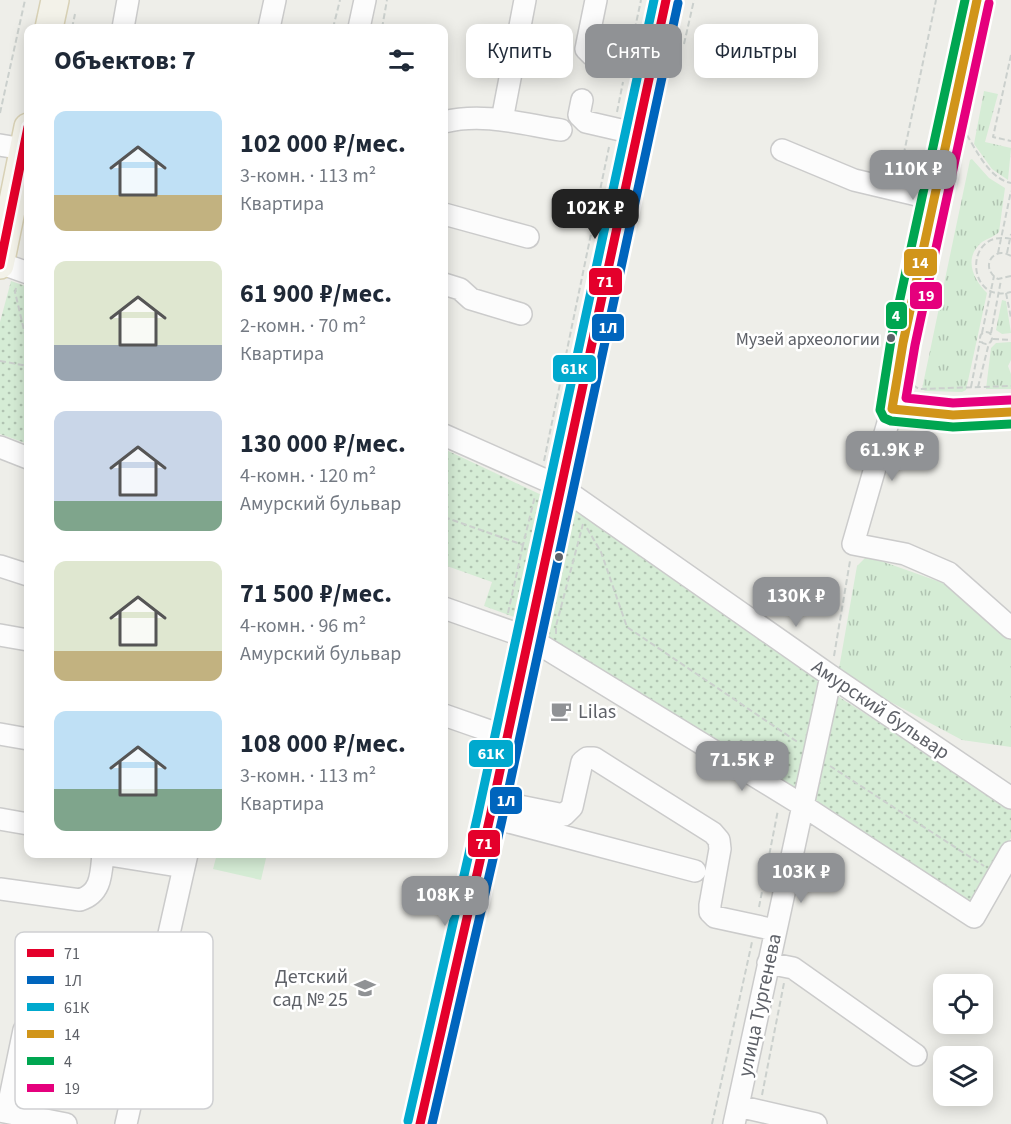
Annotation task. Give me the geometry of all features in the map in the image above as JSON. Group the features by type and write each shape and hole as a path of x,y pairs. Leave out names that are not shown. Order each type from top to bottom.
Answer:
{"main road":[{"path":"50,24 55,0"},
{"path":"10,267 18,140"}],"street":[{"path":"124,24 128,0"},
{"path":"270,24 275,0"},
{"path":"359,24 364,0"},
{"path":"502,120 525,0"},
{"path":"591,24 596,0"},
{"path":"661,24 666,0"},
{"path":"977,0 903,343 892,409 853,544 905,554 949,573 1011,627"},
{"path":"420,1124 492,809 649,78"},
{"path":"582,100 579,116 586,122 638,134"},
{"path":"448,121 482,117 561,130"},
{"path":"782,150 854,180 934,199"},
{"path":"448,214 528,237"},
{"path":"448,285 460,289 471,299 521,314"},
{"path":"892,409 953,415 1011,412"},
{"name":"Амурский бульвар","path":"448,437 561,488 1011,798"},
{"path":"0,447 24,456"},
{"path":"0,566 24,574"},
{"path":"448,609 529,639 802,805 974,917 1004,878 1011,852"},
{"path":"0,635 24,639"},
{"name":"улица Тургенева","path":"736,1115 768,963 765,928 802,805 831,676"},
{"path":"448,716 507,737"},
{"path":"0,734 24,739"},
{"path":"492,809 564,815 572,807 582,762 587,758 594,758 713,833 720,849 710,912 715,917 765,928"},
{"path":"492,809 694,871"},
{"path":"0,819 24,823"},
{"path":"0,889 81,900 88,898 100,884 103,858"},
{"path":"158,858 185,860 169,932"},
{"path":"768,963 793,968 916,1054"},
{"path":"15,1065 3,1112 66,1124"},
{"path":"126,1124 129,1109"},
{"path":"736,1115 816,1124"}],"path":[{"path":"0,113 25,0"},
{"path":"334,24 340,0"},
{"path":"383,24 387,0"},
{"path":"636,24 641,0"},
{"path":"684,44 694,0"},
{"path":"897,190 936,0"},
{"path":"1011,55 993,137 1011,141"},
{"path":"508,613 624,78"},
{"path":"1004,88 1011,89"},
{"path":"963,128 979,156 992,171 1005,182 1011,183"},
{"path":"1011,191 998,253 989,262 994,276 1002,279 1011,276"},
{"path":"1007,253 1011,234"},
{"path":"1011,239 1001,238 987,242 976,257 975,266 981,283 999,293 1011,292"},
{"path":"998,253 1007,253 1011,256"},
{"path":"10,267 24,329"},
{"path":"971,387 979,337 982,333 994,276"},
{"path":"978,387 992,339 991,333 1002,279"},
{"path":"1006,293 1011,318"},
{"path":"982,333 987,331 991,333"},
{"path":"992,339 1011,340"},
{"path":"980,341 984,344 989,343"},
{"path":"0,361 24,365"},
{"path":"911,379 913,386 919,388 1011,386"},
{"path":"448,518 523,545"},
{"path":"556,638 556,626 584,523 601,552 627,627 813,754 1004,878"},
{"path":"831,676 853,544"},
{"path":"712,1124 765,928 779,803"}],"green space":[{"path":"984,91 998,94 985,142 1011,148 1008,180 992,169 974,144"},
{"path":"972,159 989,178 1005,188 999,232 982,242 973,255 974,275 987,293 966,390 962,392 925,391 922,389"},
{"path":"11,281 24,286 24,443 0,434 0,322"},
{"path":"1002,300 1006,301 1011,333 1002,334 996,330"},
{"path":"1011,342 1011,360 1008,366 1011,374 1011,389 986,389 991,348 996,343"},
{"path":"448,451 548,498 522,620 484,606 492,582 448,566"},
{"path":"573,506 824,679 797,795 539,637"},
{"path":"867,556 943,583 1011,639 1011,747 962,740 838,674 857,566"},
{"path":"836,695 1011,807 1011,838 970,909 811,804"},
{"path":"216,858 266,858 261,880 213,869"}],"transit line":[{"name":"61К","path":"408,1121 478,814 654,0"},
{"name":"71","path":"420,1124 490,817 666,0"},
{"name":"4","path":"965,0 891,340 880,410 884,418 891,421 953,427 1011,424"},
{"name":"14","path":"977,0 903,343 892,409 953,415 1011,412"},
{"name":"1Л","path":"432,1124 502,820 678,3"},
{"name":"19","path":"989,3 915,345 906,398 953,403 1010,400"},
{"name":"71","path":"0,265 24,147"}],"place":[{"name":"Музей археологии","path":"891,338"},
{"name":"Lilas","path":"561,711"},
{"name":"Детский сад № 25","path":"365,988"}]}
